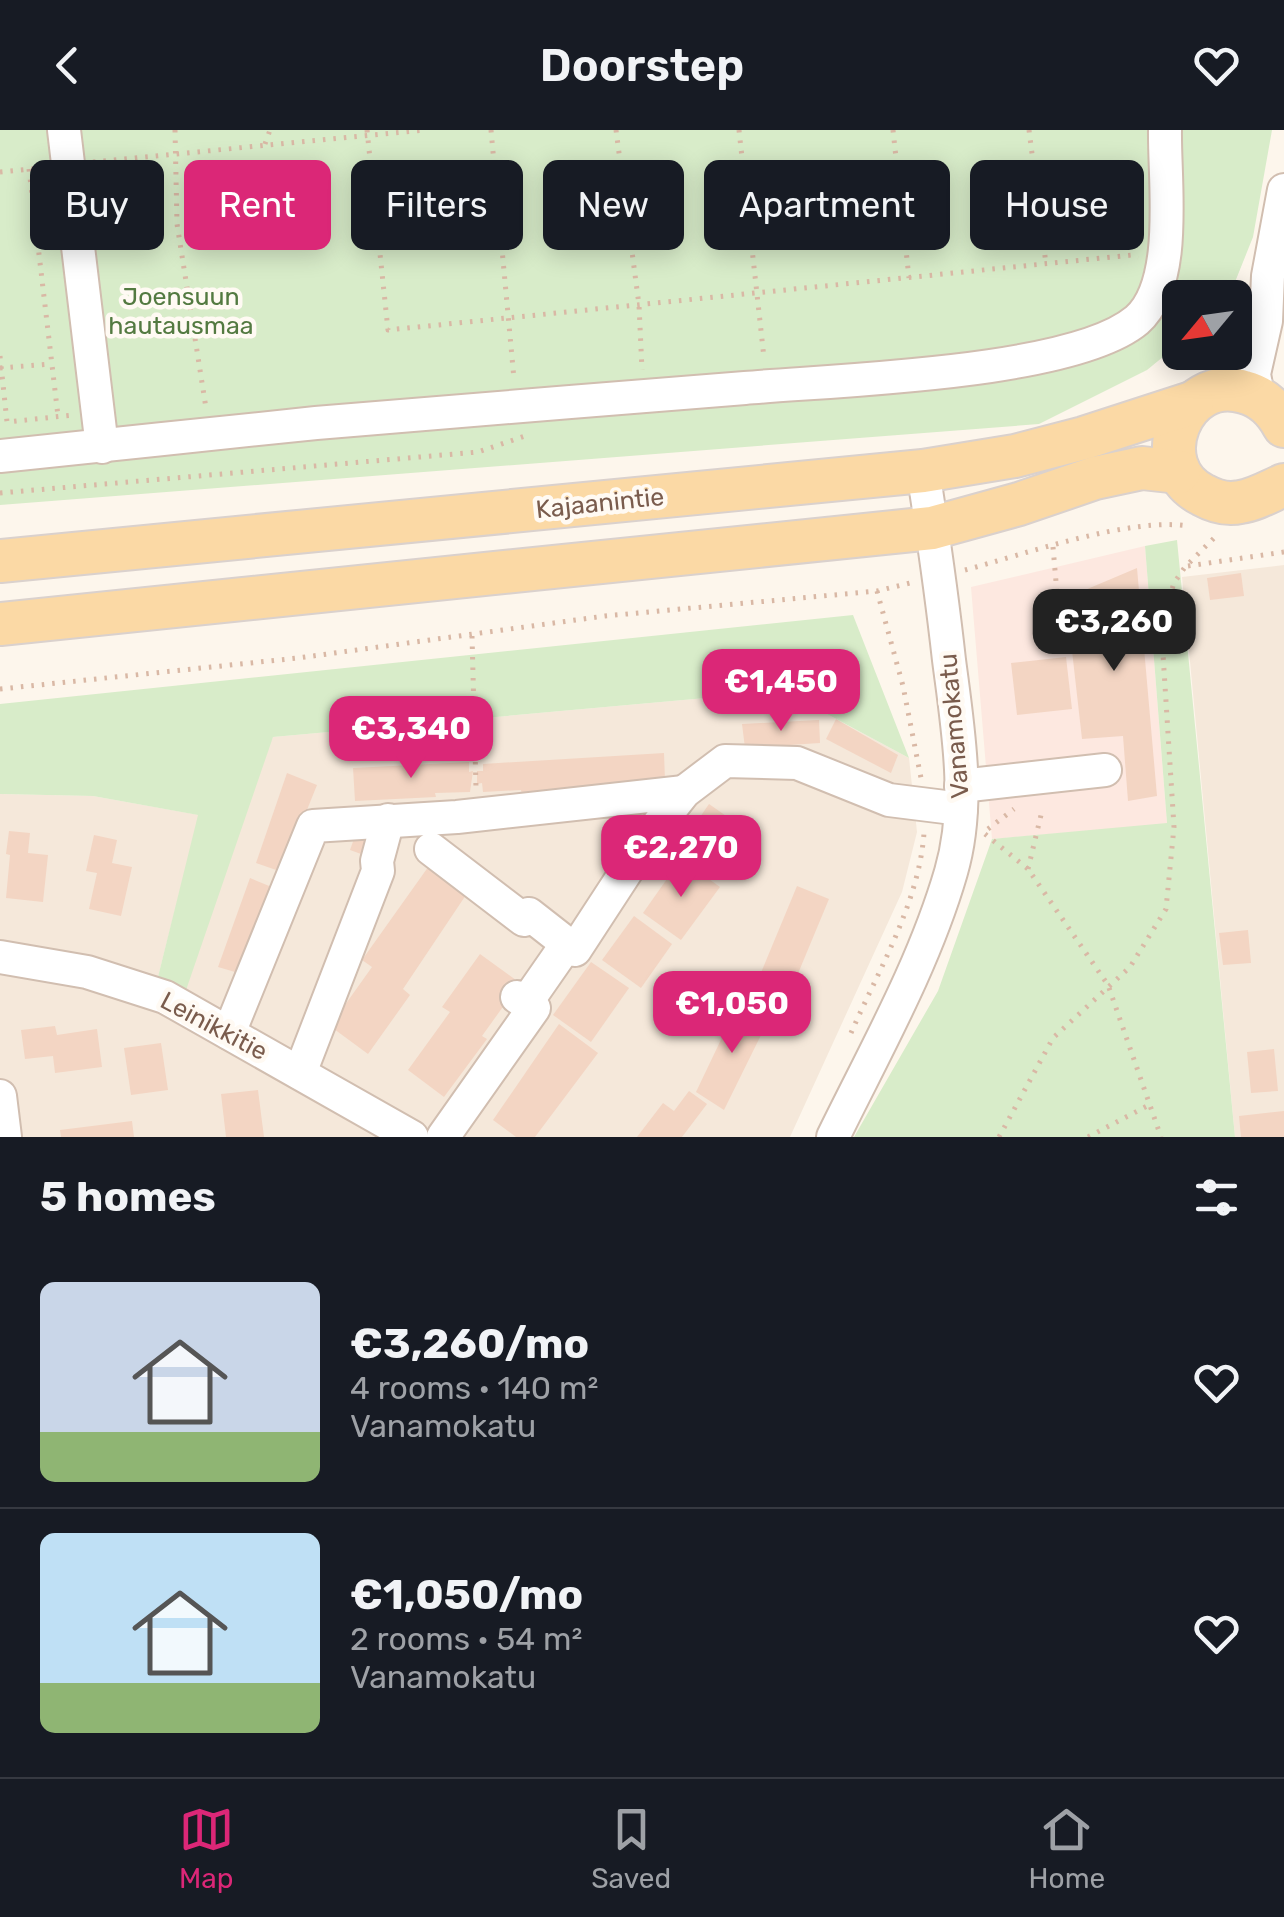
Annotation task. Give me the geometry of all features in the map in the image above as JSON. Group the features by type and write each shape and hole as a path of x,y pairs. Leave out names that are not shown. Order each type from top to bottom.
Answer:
{"main road":[{"path":"1276,481 1239,503 1215,502 1194,491 1179,472 1173,454 1180,418 1202,397 1236,389 1277,417"},
{"name":"Kajaanintie","path":"0,561 923,471 1015,456 1084,438 1202,397"},
{"path":"0,624 932,528 1095,478 1142,468 1179,472"}],"street":[{"path":"64,130 67,160"},
{"path":"0,456 311,424 525,420 644,396 987,366 1044,356 1106,337 1137,320 1152,301 1162,269 1165,130"},
{"path":"1277,417 1254,374 1266,321 1268,276 1284,190"},
{"path":"78,250 102,446"},
{"path":"1202,397 1234,364 1268,276"},
{"name":"Vanamokatu","path":"833,1137 918,962 968,809 923,471"},
{"path":"431,849 524,920 529,914 575,950 650,835 684,792 725,761 796,763 889,800 968,809 1105,770"},
{"path":"229,1033 313,826 387,825 684,792"},
{"path":"387,825 424,857 467,815"},
{"path":"300,1073 378,871 387,825"},
{"path":"442,1137 534,1008 522,1000 567,944"},
{"name":"Leinikkitie","path":"0,957 87,972 166,997 412,1137"},
{"path":"0,1096 5,1137"}],"path":[{"path":"174,130 177,224 211,436"},
{"path":"266,144 270,130"},
{"path":"110,160 424,130"},
{"path":"0,493 478,452 525,420 509,318 491,130"},
{"path":"616,130 640,305 644,396"},
{"path":"739,130 768,386"},
{"path":"893,130 909,278"},
{"path":"1030,130 1046,264"},
{"path":"367,133 388,330 1132,256 1150,262"},
{"path":"0,172 29,169 58,416"},
{"path":"0,356 7,422 98,412"},
{"path":"1,368 50,364"},
{"path":"0,688 472,636 606,616 877,591 1121,530 1169,523"},
{"path":"1000,1137 1053,1038 1130,968 1166,909 1174,827 1161,623 1174,582 1222,530"},
{"path":"1053,547 1061,639"},
{"path":"1185,567 1284,552"},
{"path":"848,1038 904,913 923,851 926,807 903,686 877,591"},
{"path":"467,815 472,636"},
{"path":"968,809 1000,822 1016,808"},
{"path":"968,809 1028,869 1108,985 1160,1137"},
{"path":"1028,869 1042,811"},
{"path":"1088,1137 1150,1105"}],"shaded area":[{"path":"1145,546 1167,824 992,839 971,587"},
{"path":"1284,565 1284,1137 1235,1137 1182,577"},
{"path":"784,691 909,758 917,832 902,892 790,1137 0,1137 0,794 93,796 199,815 156,985 273,737"}],"green space":[{"name":"Joensuun hautausmaa","path":"0,130 1272,130 1253,237 1236,280 1162,280 1162,358 1147,370 1039,424 0,505"},
{"path":"1177,540 1235,1137 854,1137 938,991 992,839 1167,823 1145,546"},
{"path":"853,615 909,758 784,691 273,737 184,996 156,985 198,815 93,796 0,794 0,704"}],"building":[{"path":"1137,568 1157,796 1128,801 1123,736 1082,739 1066,598"},
{"path":"1241,573 1244,596 1210,600 1207,578"},
{"path":"1066,657 1072,709 1017,715 1011,663"},
{"path":"836,719 898,755 891,773 826,739"},
{"path":"819,720 820,743 745,748 742,724"},
{"path":"664,753 665,780 626,782 626,789 522,795 521,790 483,792 482,783 477,784 477,771 483,771 483,764"},
{"path":"469,762 469,772 473,771 470,792 355,801 353,768"},
{"path":"287,773 317,785 282,872 256,863"},
{"path":"709,804 749,832 717,877 678,849"},
{"path":"9,831 30,833 28,853 48,855 43,902 6,898"},
{"path":"356,833 380,842 375,859 350,850"},
{"path":"94,835 117,840 112,863 132,867 121,916 89,909 97,873 86,871"},
{"path":"436,856 474,883 403,989 410,995 368,1054 330,1026 372,967 362,960"},
{"path":"681,859 720,887 681,940 643,913"},
{"path":"250,878 274,888 252,977 218,967"},
{"path":"797,886 829,899 792,988 760,975"},
{"path":"634,916 672,944 641,988 602,960"},
{"path":"1248,930 1251,963 1223,965 1219,933"},
{"path":"480,954 520,983 482,1036 487,1039 444,1097 408,1070 450,1012 442,1007"},
{"path":"591,962 629,988 591,1042 553,1015"},
{"path":"738,1004 769,1019 724,1110 696,1092"},
{"path":"559,1024 598,1053 535,1137 516,1137 493,1120"},
{"path":"55,1026 57,1035 97,1029 102,1067 55,1073 53,1056 25,1059 21,1030"},
{"path":"161,1043 168,1090 131,1095 124,1048"},
{"path":"1274,1049 1278,1091 1251,1093 1247,1052"},
{"path":"258,1090 264,1137 226,1137 221,1094"},
{"path":"689,1091 707,1104 682,1137 637,1137 663,1103 674,1111"},
{"path":"1284,1111 1284,1137 1241,1137 1239,1116"},
{"path":"132,1121 134,1137 61,1137 60,1130"}]}
